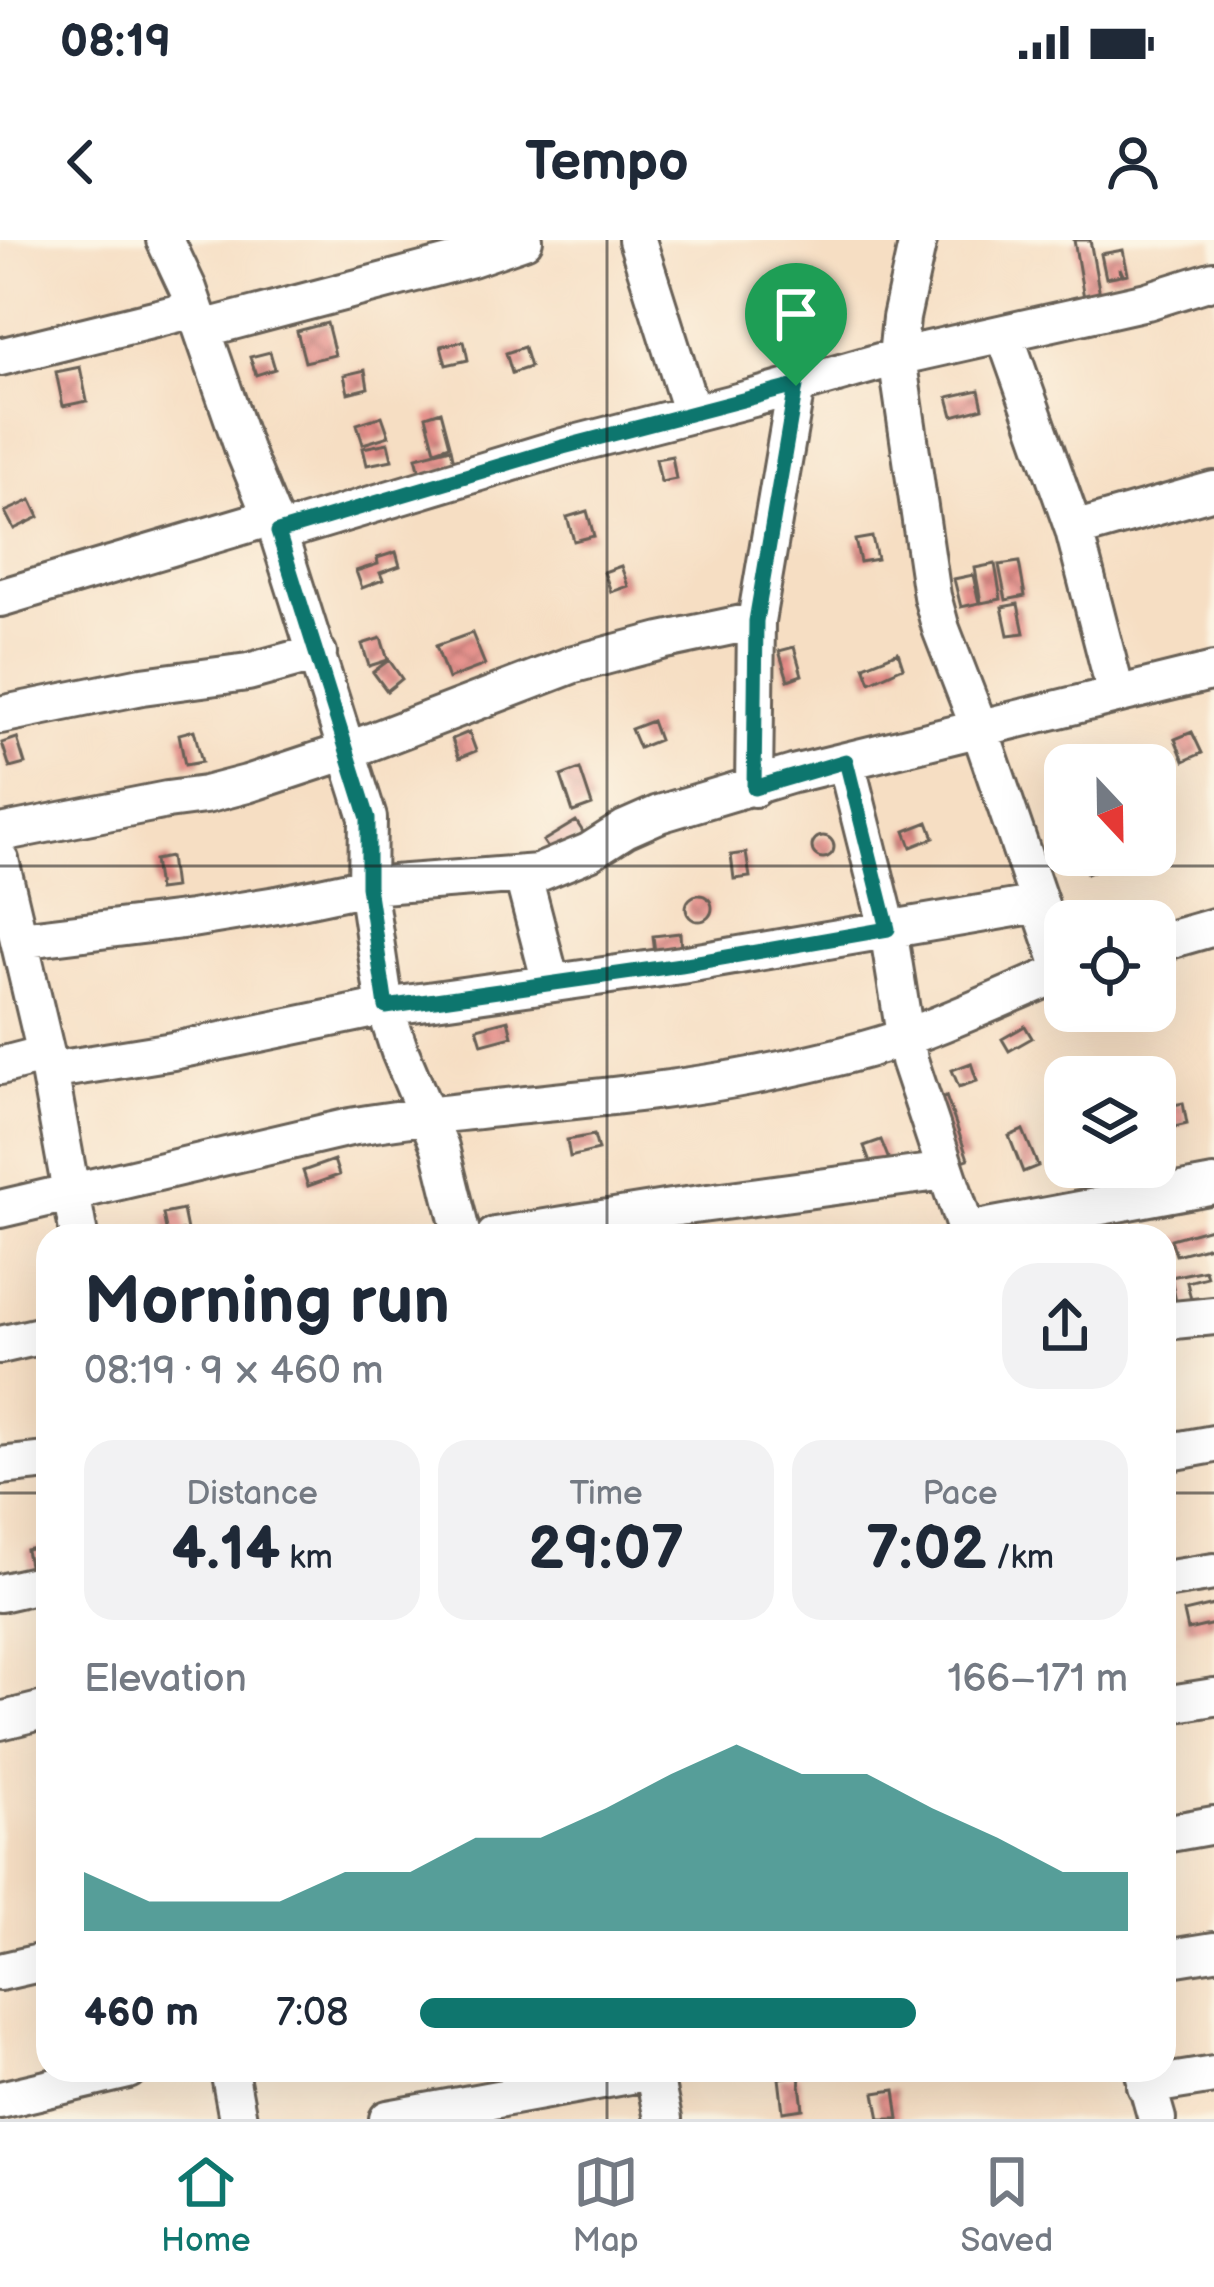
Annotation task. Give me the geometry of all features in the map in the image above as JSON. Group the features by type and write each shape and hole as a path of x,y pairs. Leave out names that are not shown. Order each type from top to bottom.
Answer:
{"street":[{"path":"165,240 275,525 368,818 368,886 386,1007 440,1148 459,1224"},
{"path":"0,357 199,319 472,258 524,240"},
{"path":"637,240 692,414"},
{"path":"918,240 897,357 932,596 1044,919"},
{"path":"0,598 897,357 1147,302 1214,280"},
{"path":"1004,333 1074,530 1116,693"},
{"path":"754,788 756,621 796,386"},
{"path":"1074,530 1214,490"},
{"path":"0,833 205,795 347,751 574,664 756,621"},
{"path":"0,716 142,686 248,672 317,653"},
{"path":"20,940 213,916 368,886 523,876 554,868 659,814 846,761 1214,671"},
{"path":"846,761 888,929 905,1037 964,1224"},
{"path":"0,860 48,1063 77,1224"},
{"path":"523,876 551,983"},
{"path":"0,1066 173,1051 386,1007 681,965 1038,904"},
{"path":"1176,938 1214,927"},
{"path":"0,1209 367,1124 760,1074 905,1037 1044,980"},
{"path":"571,1224 946,1171"},
{"path":"1017,1224 1214,1185"},
{"path":"1176,1321 1214,1316"},
{"path":"0,1345 36,1337"},
{"path":"1176,1451 1214,1444"},
{"path":"0,1466 36,1462"},
{"path":"1176,1578 1214,1572"},
{"path":"0,1593 36,1585"},
{"path":"1176,1703 1214,1697"},
{"path":"0,1721 36,1712"},
{"path":"1176,1832 1214,1826"},
{"path":"1176,1957 1214,1951"},
{"path":"0,1972 36,1964"},
{"path":"1147,2101 1214,2075"},
{"path":"0,2100 77,2082"},
{"path":"231,2082 238,2119"},
{"path":"388,2119 589,2082"},
{"path":"656,2082 663,2119"}],"building":[{"path":"1074,240 1090,240 1100,295 1084,298"},
{"path":"1123,250 1128,274 1123,275 1120,268 1121,275 1106,278 1101,254"},
{"path":"327,323 335,355 305,362 297,331"},
{"path":"464,341 468,360 446,365 441,346"},
{"path":"524,347 530,367 512,373 506,353"},
{"path":"270,352 275,369 256,375 250,357"},
{"path":"80,367 87,401 63,406 56,372"},
{"path":"365,370 368,388 348,393 344,375"},
{"path":"979,390 983,408 953,416 948,397"},
{"path":"441,411 450,445 435,450 426,416"},
{"path":"382,416 389,436 363,444 357,424"},
{"path":"388,443 392,460 367,465 363,448"},
{"path":"451,448 455,467 421,476 416,457"},
{"path":"672,456 676,479 661,482 656,459"},
{"path":"31,500 39,517 14,529 5,512"},
{"path":"587,511 594,536 574,541 567,517"},
{"path":"872,537 877,559 860,562 855,540"},
{"path":"396,552 400,566 380,573 383,580 362,588 356,571"},
{"path":"1019,562 1025,596 1006,600 999,565"},
{"path":"995,564 1001,599 981,603 975,568"},
{"path":"621,566 628,586 611,592 604,572"},
{"path":"973,575 979,603 961,607 954,579"},
{"path":"1018,604 1024,633 1008,635 1002,607"},
{"path":"472,633 485,665 448,679 436,646"},
{"path":"381,638 388,660 369,666 362,644"},
{"path":"794,647 802,675 788,680 779,651"},
{"path":"898,652 903,667 870,682 864,666"},
{"path":"389,660 402,679 387,691 373,672"},
{"path":"652,721 659,740 639,748 631,729"},
{"path":"194,730 202,762 185,765 179,734"},
{"path":"469,732 476,751 459,758 452,739"},
{"path":"1192,732 1202,753 1184,761 1175,739"},
{"path":"17,738 25,764 10,768 2,743"},
{"path":"580,769 592,805 573,812 561,776"},
{"path":"576,821 585,835 552,854 543,841"},
{"path":"928,822 934,838 911,847 905,831"},
{"path":"823,836 834,847 823,858 812,847"},
{"path":"746,853 750,877 734,879 731,855"},
{"path":"170,857 174,888 158,890 154,860"},
{"path":"699,895 712,908 699,921 686,908"},
{"path":"680,933 681,951 655,953 653,936"},
{"path":"508,1020 512,1036 482,1044 477,1028"},
{"path":"1025,1026 1032,1038 1009,1051 1002,1039"},
{"path":"971,1063 977,1081 959,1087 952,1070"},
{"path":"946,1096 968,1159 951,1165 930,1102"},
{"path":"1183,1103 1187,1124 1176,1127 1176,1104"},
{"path":"1023,1130 1038,1166 1023,1172 1009,1136"},
{"path":"594,1135 598,1150 570,1157 567,1140"},
{"path":"881,1140 889,1160 872,1167 864,1146"},
{"path":"334,1160 339,1175 308,1186 303,1171"},
{"path":"183,1210 186,1224 165,1224 163,1214"},
{"path":"1214,1227 1214,1245 1176,1255 1176,1238"},
{"path":"1205,1270 1207,1277 1187,1282 1192,1304 1177,1307 1176,1276"},
{"path":"36,1548 36,1569 30,1570 26,1550"},
{"path":"1214,1605 1214,1624 1188,1630 1184,1612"},
{"path":"779,2082 800,2082 803,2109 783,2112"},
{"path":"895,2090 899,2119 880,2119 875,2093"}],"route":[{"path":"796,386 756,621 754,788 846,761 888,929 681,965 386,1007 368,886 368,818 278,532 563,447 796,386"}]}
